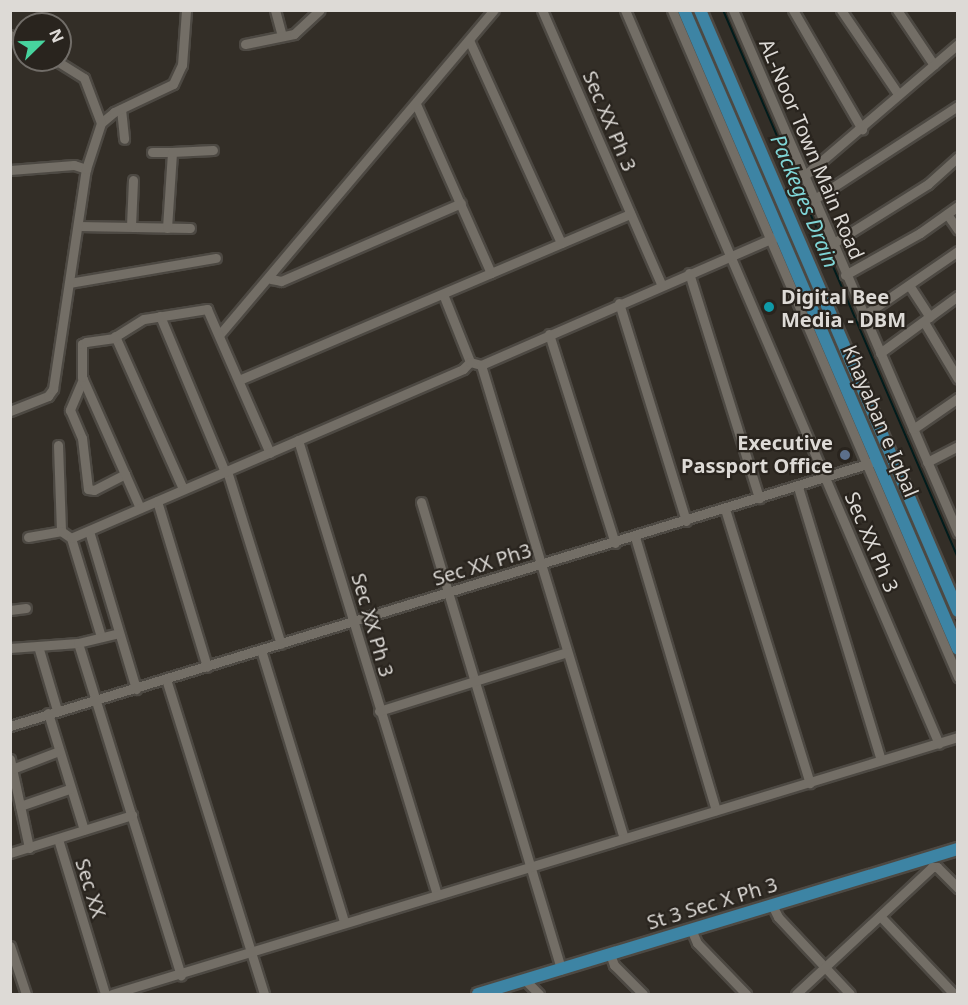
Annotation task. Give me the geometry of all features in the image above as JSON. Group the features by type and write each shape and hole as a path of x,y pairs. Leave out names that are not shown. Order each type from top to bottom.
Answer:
{"main road":[{"name":"Khayaban e Iqbal","path":"684,10 775,237 838,370 872,463 957,649"},
{"path":"700,10 957,611"},
{"path":"838,370 852,364"},
{"name":"St 3 Sec X Ph 3","path":"478,994 772,905 931,862 957,849"}],"street":[{"path":"10,411 48,396 53,389 86,169 101,123 121,109 173,84 182,66 186,10"},
{"path":"275,10 282,36"},
{"path":"245,44 294,34 320,10"},
{"path":"220,334 271,279 494,10"},
{"name":"Sec XX Ph 3","path":"542,10 661,284"},
{"name":"Sec XX Ph 3","path":"625,10 939,744"},
{"path":"672,10 775,237 872,463 957,677"},
{"name":"AL-Noor Town Main Road","path":"734,10 845,275 957,532"},
{"path":"794,10 862,129"},
{"path":"841,10 898,94"},
{"path":"897,10 934,65"},
{"path":"469,40 561,243"},
{"path":"804,176 862,129 898,94 957,44"},
{"path":"72,71 84,78 101,123"},
{"path":"416,104 491,273"},
{"path":"813,200 957,106"},
{"path":"121,109 124,139"},
{"path":"152,152 213,150"},
{"path":"167,228 172,152"},
{"path":"832,244 928,183 957,158"},
{"path":"10,170 74,165 86,169"},
{"path":"131,226 133,180"},
{"path":"271,279 281,281 461,203"},
{"path":"845,275 957,206"},
{"path":"239,380 630,214"},
{"path":"947,214 957,230"},
{"path":"78,226 190,228"},
{"path":"470,362 481,364 661,284 775,237"},
{"path":"863,316 957,250"},
{"path":"69,283 216,258"},
{"path":"689,273 759,498"},
{"path":"909,285 957,379"},
{"path":"443,294 470,362"},
{"path":"880,353 957,296"},
{"path":"619,303 686,521"},
{"path":"140,508 83,380 82,344 116,336 136,322 204,307 220,334 270,453"},
{"path":"160,316 226,472 281,644"},
{"path":"549,334 615,543"},
{"path":"116,336 183,489"},
{"path":"71,538 464,369 470,362"},
{"path":"481,364 624,838"},
{"path":"83,380 70,410 81,438 87,489 89,491 125,474"},
{"path":"914,429 957,398"},
{"name":"Sec XX Ph 3","path":"298,440 379,711 437,894"},
{"path":"58,445 61,531"},
{"path":"927,462 957,446"},
{"name":"Sec XX Ph3","path":"10,726 872,463"},
{"path":"798,487 881,760"},
{"path":"157,501 207,667"},
{"path":"421,502 561,969"},
{"path":"725,509 810,783"},
{"path":"28,537 61,531 71,538 100,637"},
{"path":"89,531 136,689"},
{"path":"635,537 716,810"},
{"path":"10,610 26,608"},
{"path":"10,648 78,643 119,633"},
{"path":"78,643 182,975"},
{"path":"38,646 59,752 84,830"},
{"path":"261,650 344,922"},
{"path":"379,711 567,652"},
{"path":"166,679 264,994"},
{"path":"112,994 182,975 344,922 957,737"},
{"path":"29,848 11,764 59,752"},
{"path":"20,806 69,789"},
{"path":"58,839 132,815"},
{"name":"Sec XX","path":"10,853 58,839 105,994"},
{"path":"796,994 880,916 931,862 957,888"},
{"path":"772,905 778,917 850,994"},
{"path":"880,916 954,994"},
{"path":"691,929 697,943 743,993"},
{"path":"10,946 26,994"},
{"path":"610,954 614,964 643,994"},
{"path":"525,980 539,994"}],"waterway":[{"name":"Packeges Drain","path":"723,10 958,558"}],"place":[{"name":"Digital Bee Media - DBM","path":"769,307"},
{"name":"Executive Passport Office","path":"845,455"}]}
